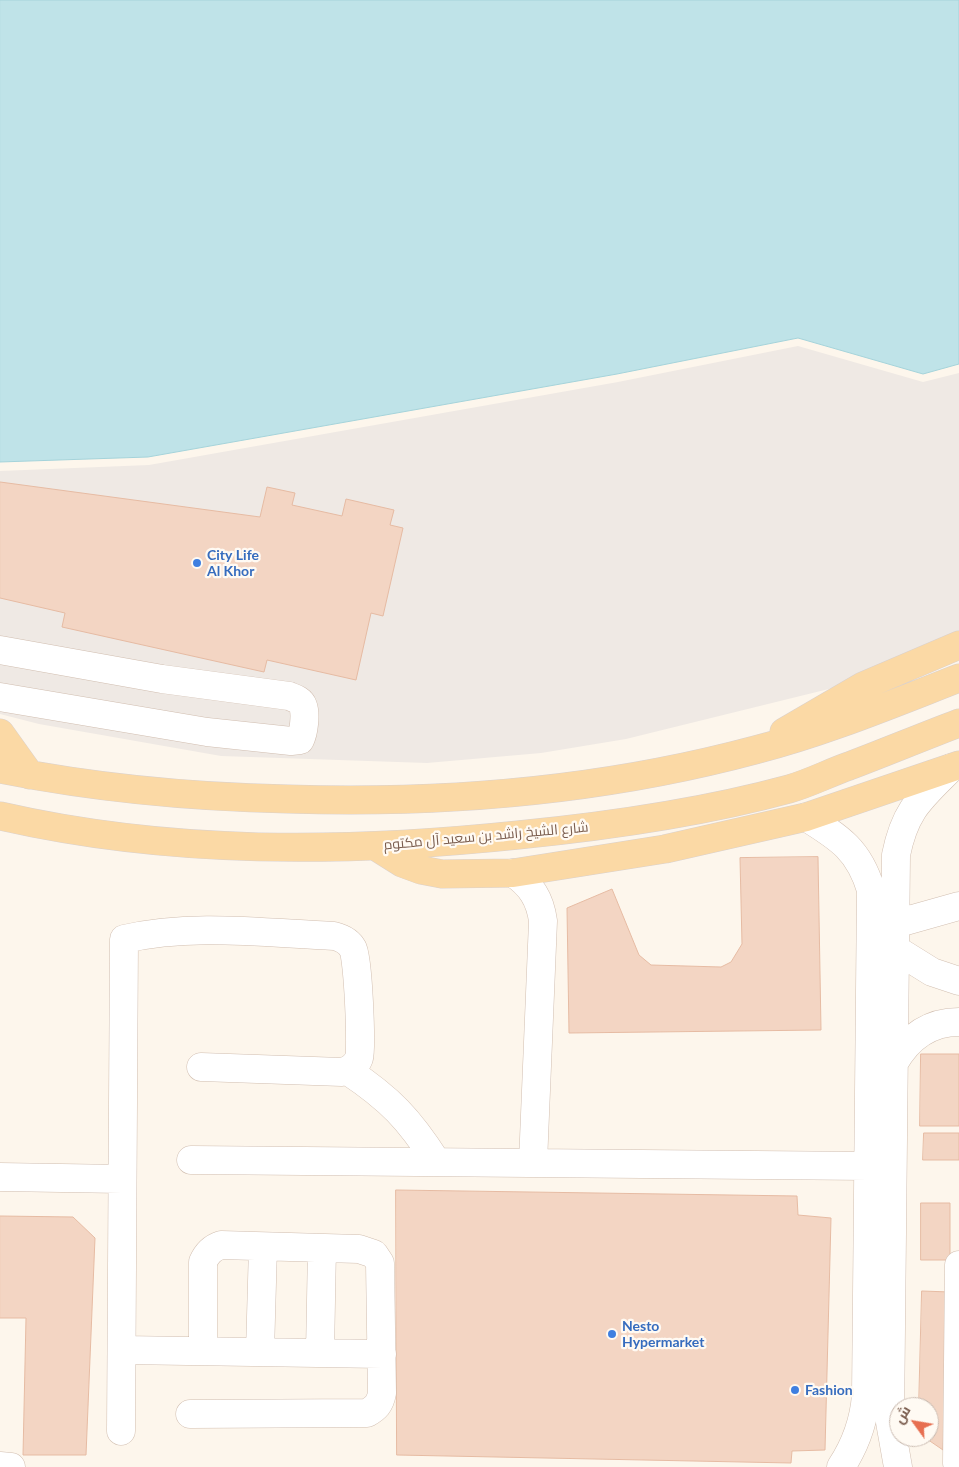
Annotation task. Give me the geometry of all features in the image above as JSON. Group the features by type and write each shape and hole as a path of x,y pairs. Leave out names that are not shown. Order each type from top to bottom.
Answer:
{"main road":[{"path":"755,750 863,686 959,645"},
{"path":"0,769 96,786 227,798 356,801 420,800 546,791 616,781 755,750 824,730 959,678"},
{"name":"شارع الشيخ راشد بن سعيد آل مكتوم","path":"0,816 78,832 192,845 300,849 458,841 563,831 725,805 792,788 959,723"},
{"path":"0,733 30,775"},
{"path":"375,846 402,863 421,870 442,874 512,873 665,849 806,817 955,767"}],"street":[{"path":"0,650 162,679 289,696 300,701 303,706 302,733 300,740 291,741 207,732 0,697"},
{"path":"890,1397 896,863 900,833 914,806 955,767"},
{"path":"806,817 838,836 850,847 866,874 871,890 866,1395 864,1417 851,1452 842,1467"},
{"path":"512,873 533,890 538,900 543,921 533,1163"},
{"path":"895,936 959,906"},
{"path":"121,1431 123,1350 124,939 146,934 185,930 343,938 354,949 356,958 359,1014 360,1054 358,1060 348,1071"},
{"path":"895,936 932,972 959,981"},
{"path":"894,1063 911,1039 923,1030 937,1025 959,1022"},
{"path":"201,1067 348,1071 382,1094 420,1137 436,1161"},
{"path":"191,1160 868,1166"},
{"path":"0,1177 122,1179"},
{"path":"190,1414 367,1413 375,1409 380,1402 382,1354 380,1263 374,1254 365,1250 222,1246 206,1256 203,1268 203,1351"},
{"path":"260,1352 263,1247"},
{"path":"320,1353 322,1248"},
{"path":"956,1463 959,1265"},
{"path":"123,1350 382,1354"},
{"path":"864,1417 876,1424 889,1422"},
{"path":"894,1447 898,1467"},
{"path":"0,1466 11,1467"}],"shaded area":[{"path":"798,346 923,382 959,373 959,640 849,684 626,739 541,753 427,763 221,756 39,724 0,714 0,471 149,465 618,382"}],"water":[{"path":"0,0 959,0 959,364 923,374 798,338 617,374 148,457 0,462"}],"building":[{"name":"City Life Al Khor","path":"0,482 260,517 267,487 295,493 292,505 342,516 346,499 394,510 390,525 403,528 383,616 371,613 356,680 267,660 264,672 62,627 65,613 0,598"},
{"path":"818,857 821,1030 569,1033 567,908 612,889 639,955 651,965 721,967 731,962 742,944 740,858"},
{"path":"921,1054 959,1054 959,1126 920,1126"},
{"path":"924,1133 959,1133 959,1160 923,1160"},
{"name":"Nesto Hypermarket","path":"396,1190 797,1196 798,1215 831,1218 825,1450 792,1451 791,1463 397,1455"},
{"path":"921,1203 950,1203 950,1260 921,1260"},
{"path":"0,1216 73,1217 95,1238 86,1455 23,1455 26,1318 0,1318"},
{"path":"922,1291 950,1292 943,1450 939,1447 939,1397 919,1397"}],"place":[{"name":"City Life Al Khor","path":"197,563"},
{"name":"Nesto Hypermarket","path":"612,1334"},
{"name":"Fashion","path":"795,1390"}]}
